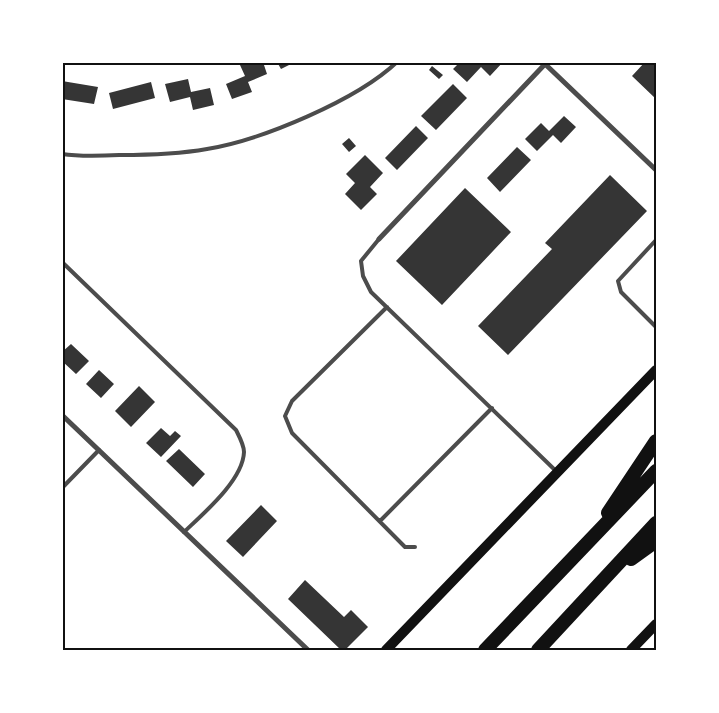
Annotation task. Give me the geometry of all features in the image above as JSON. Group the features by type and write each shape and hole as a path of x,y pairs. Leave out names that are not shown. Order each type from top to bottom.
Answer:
{"highway":[{"path":"591,540 656,441"},
{"path":"485,650 656,471"},
{"path":"538,650 656,524"},
{"path":"603,581 656,541"}],"main road":[{"path":"386,650 656,370"},
{"path":"631,650 656,624"}],"street":[{"path":"380,239 545,63 656,170"},
{"path":"62,414 308,650"}],"lane":[{"path":"62,154 76,156 136,155 208,149 259,135 308,116 359,92 397,62"},
{"path":"380,239 362,260 363,276 371,292 558,472"},
{"path":"656,240 618,281 621,292 656,327"},
{"path":"62,262 236,430 244,451 240,469 215,502 184,532"},
{"path":"387,307 292,401 285,416 292,433 405,547 415,546"},
{"path":"380,521 492,408"},
{"path":"62,488 99,450"}],"building":[{"path":"246,62 263,62 267,74 248,82 252,92 232,99 226,84 245,76 240,65"},
{"path":"277,62 295,62 281,69"},
{"path":"460,62 503,62 490,76 481,67 467,82 453,69"},
{"path":"645,62 656,62 656,99 632,76"},
{"path":"432,66 443,75 439,79 429,70"},
{"path":"188,79 191,92 210,88 214,105 193,110 190,97 170,102 165,84"},
{"path":"62,81 98,87 94,104 62,99"},
{"path":"151,82 155,98 113,109 109,93"},
{"path":"453,84 467,98 436,130 421,116"},
{"path":"564,116 576,127 561,143 553,135 537,151 525,139 541,123 549,131"},
{"path":"416,126 428,138 397,170 385,158"},
{"path":"349,138 356,146 349,152 342,144"},
{"path":"517,147 531,160 500,192 487,178"},
{"path":"365,155 383,173 370,187 377,194 361,210 345,194 355,183 346,174"},
{"path":"610,175 647,211 508,355 478,326 552,249 545,243"},
{"path":"465,188 511,232 442,305 396,261"},
{"path":"71,344 89,361 76,374 62,361 62,352"},
{"path":"99,370 114,384 101,398 86,384"},
{"path":"139,386 155,402 131,427 115,411"},
{"path":"161,428 170,436 175,431 181,436 161,457 146,443"},
{"path":"179,449 205,474 193,487 166,461"},
{"path":"261,505 277,521 243,557 226,541"},
{"path":"305,580 344,617 351,610 368,627 345,650 341,650 288,599"}]}
